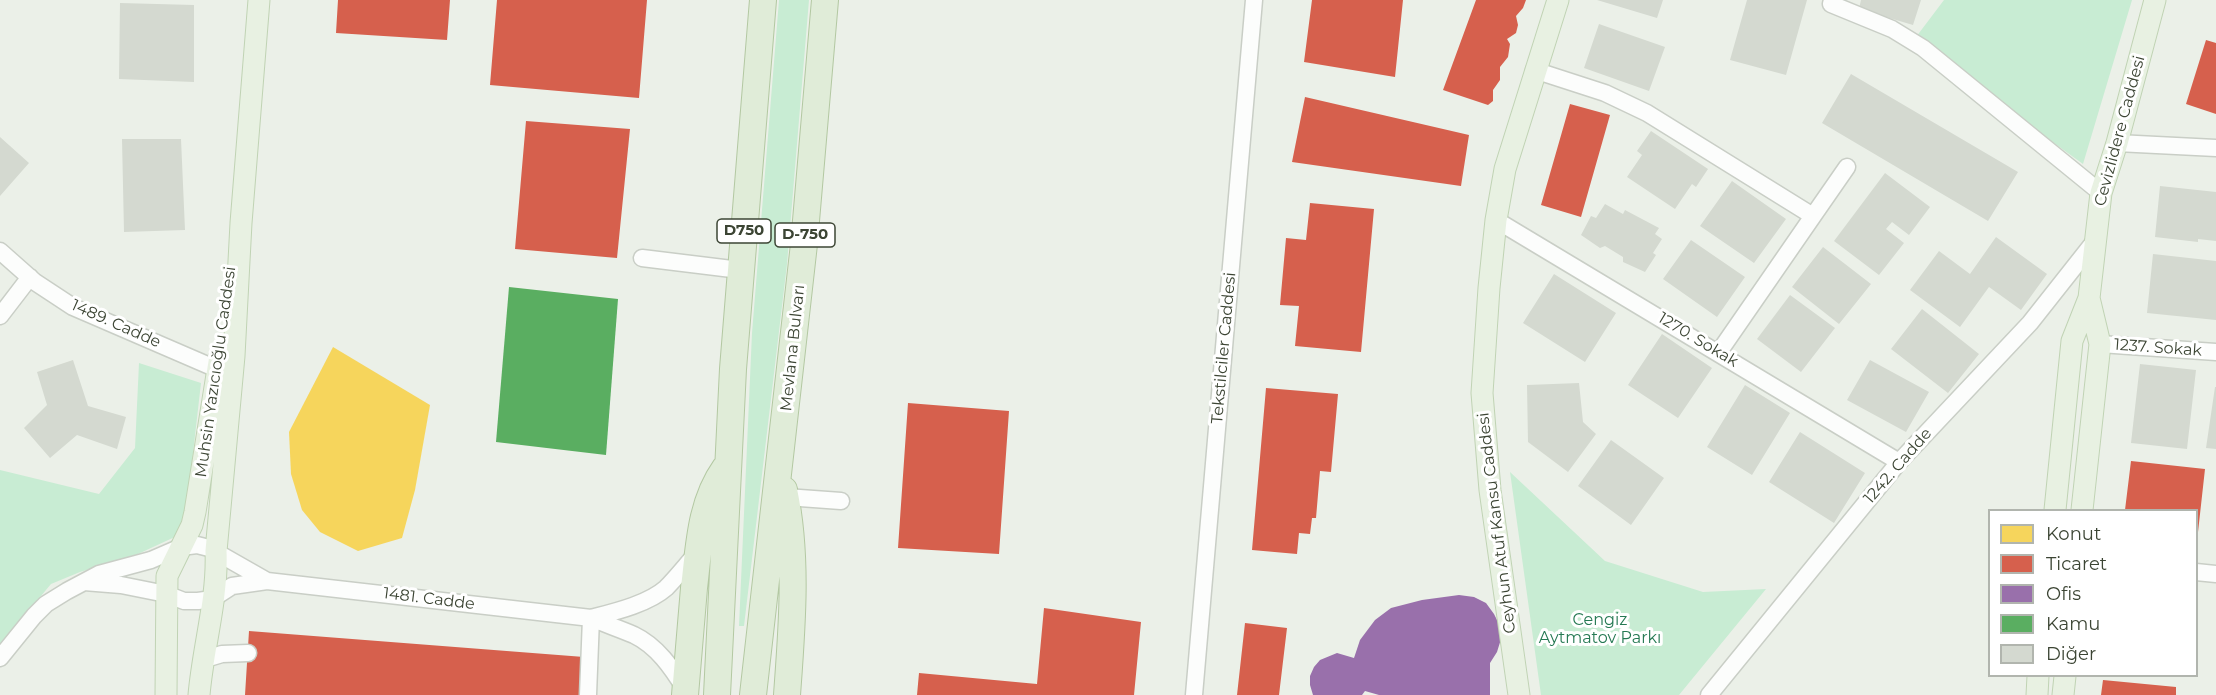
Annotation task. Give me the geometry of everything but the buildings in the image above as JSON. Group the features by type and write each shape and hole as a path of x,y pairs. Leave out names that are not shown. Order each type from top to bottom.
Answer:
{"highway":[{"name":"D750","path":"717,695 740,270 763,0"},
{"name":"Mevlana Bulvarı","path":"753,695 804,244 825,0"},
{"path":"685,692 699,535 715,484 729,463"},
{"path":"779,469 791,530 793,570 787,695"}],"main road":[{"name":"Muhsin Yazıcıoğlu Caddesi","path":"166,695 166,594 169,569 192,525 224,366 241,223 259,0"},
{"name":"Ceyhun Atuf Kansu Caddesi","path":"1519,695 1490,490 1482,393 1496,220 1505,170 1534,70 1558,0"},
{"name":"Cevizlidere Caddesi","path":"2055,509 2072,341 2089,298 2101,193 2117,143 2155,0"},
{"name":"Cevizlidere Caddesi","path":"2082,509 2100,344 2089,298"},
{"name":"Muhsin Yazıcıoğlu Caddesi","path":"199,695 202,660 217,576 216,551 224,366"},
{"path":"2037,695 2038,677"},
{"path":"2063,695 2065,677"}],"street":[{"name":"Tekstilciler Caddesi","path":"1194,695 1254,0"},
{"path":"1833,0 1832,4 1892,29 1923,48 2101,193"},
{"path":"1534,70 1605,93 1647,113 1813,216"},
{"path":"2117,143 2216,147"},
{"path":"1719,352 1847,167"},
{"name":"1270. Sokak","path":"1496,220 1899,462"},
{"name":"1242. Cadde","path":"1709,695 1899,462 2031,323 2094,242"},
{"name":"1489. Cadde","path":"0,251 30,277 73,307 176,350 194,361 224,366"},
{"path":"642,258 740,270"},
{"path":"0,316 30,277"},
{"name":"1237. Sokak","path":"2100,344 2216,352"},
{"path":"786,497 841,501"},
{"name":"1481. Cadde","path":"0,657 46,604 99,574 152,560 181,547 197,545 216,551 240,567 267,580"},
{"name":"1481. Cadde","path":"591,618 655,596 665,589 698,552"},
{"path":"2198,572 2216,574"},
{"name":"1481. Cadde","path":"84,582 121,585 166,594 184,601 212,599 232,586 267,580 591,618 637,637 651,647 664,658 685,692"},
{"path":"588,695 591,618"},
{"path":"202,660 222,654 248,653"}],"green space":[{"path":"779,0 809,0 787,264 744,626 739,626 752,333"},
{"path":"1944,0 2132,0 2083,164 1913,41"},
{"path":"139,363 201,383 185,523 179,535 138,554 80,572 51,584 0,645 0,470 99,494 135,448"},
{"name":"Cengiz Aytmatov Parkı","path":"1510,472 1605,561 1703,592 1766,589 1679,695 1541,695"}]}
